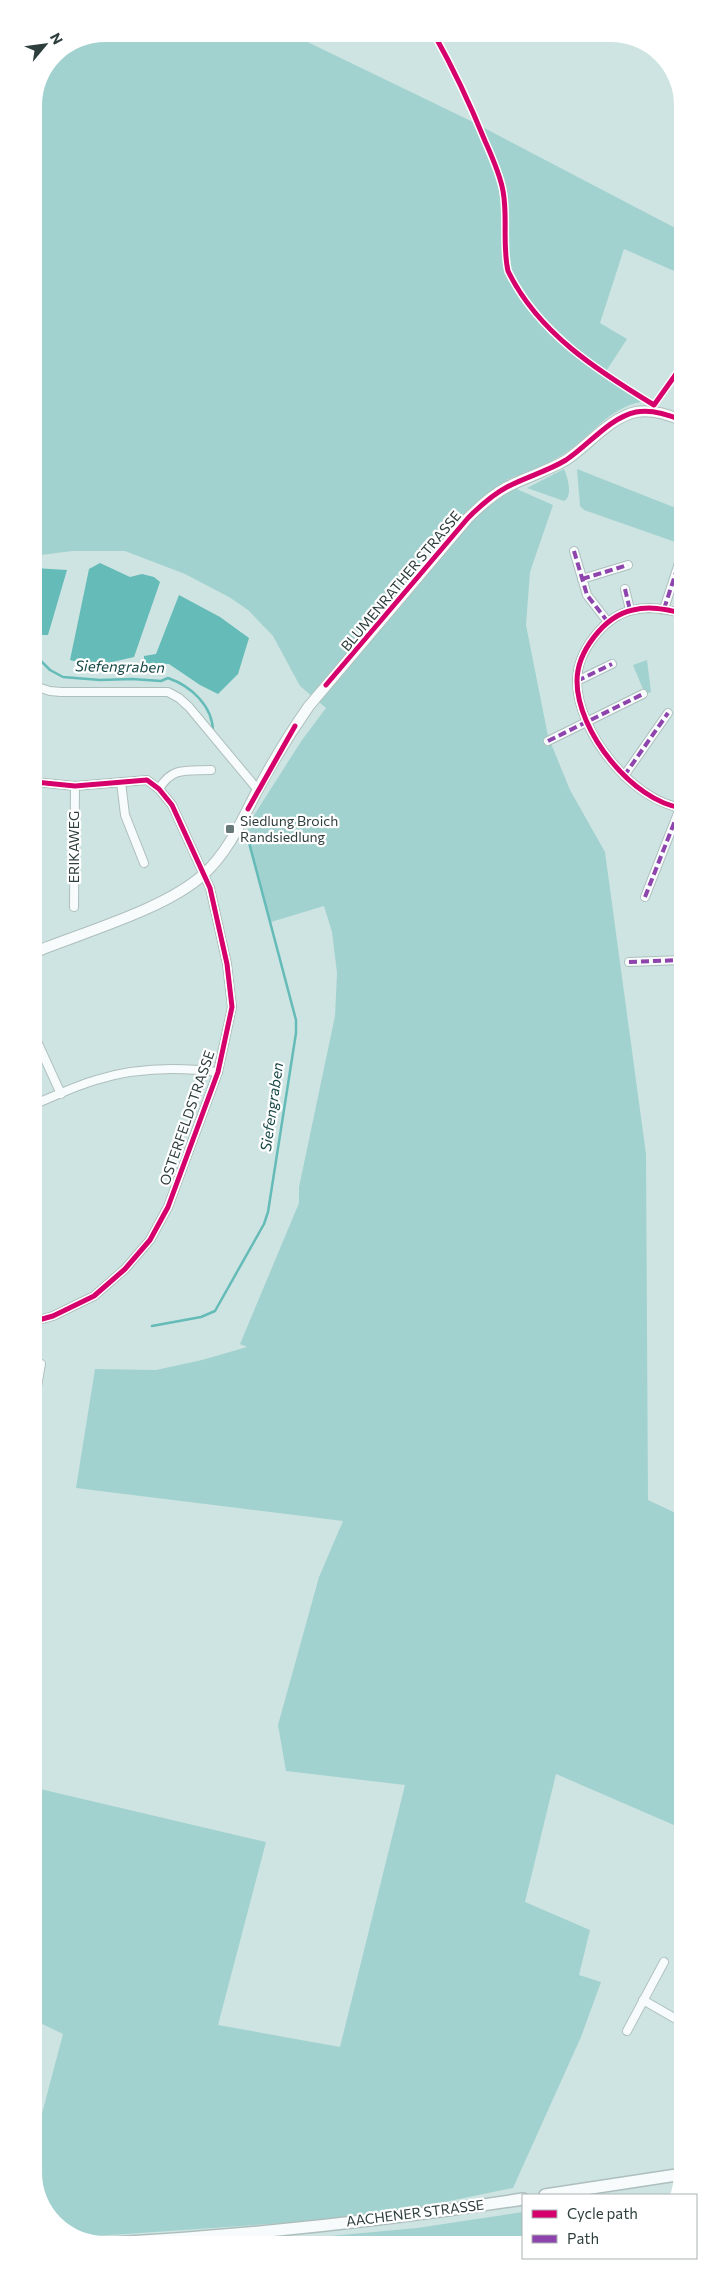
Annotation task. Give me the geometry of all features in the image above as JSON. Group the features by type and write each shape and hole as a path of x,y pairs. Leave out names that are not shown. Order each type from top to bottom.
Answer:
{"main road":[{"path":"552,2194 674,2175"},
{"name":"AACHENER STRASSE","path":"205,2236 413,2215 522,2199"}],"street":[{"name":"BLUMENRATHER STRASSE","path":"42,949 172,896 204,874 231,840 286,738 309,706 479,507 509,486 568,458 615,422 628,415 651,411 674,418"},
{"path":"574,551 587,594 608,622"},
{"path":"582,578 628,565"},
{"path":"664,609 674,578"},
{"path":"624,589 630,610"},
{"path":"674,611 654,607 630,610 608,622 592,640 582,659 577,681 581,704 588,722 606,753 624,776 652,799 674,806"},
{"path":"577,681 612,664"},
{"path":"42,688 61,692 168,692 179,698 189,707 258,790"},
{"path":"548,741 643,694"},
{"path":"624,776 668,713"},
{"path":"42,783 75,786 147,780 159,789 168,775 179,772 211,770"},
{"path":"121,782 125,815 144,863"},
{"name":"ERIKAWEG","path":"74,907 75,786"},
{"name":"OSTERFELDSTRASSE","path":"42,1318 53,1316 94,1296 125,1269 150,1240 168,1207 218,1072 232,1007 227,964 210,888 172,805 159,789"},
{"path":"645,897 674,825"},
{"path":"629,962 674,960"},
{"path":"42,1052 61,1094"},
{"path":"42,1101 96,1080 125,1074 187,1068 218,1072"},
{"path":"627,2031 664,1962"},
{"path":"643,2000 674,2018"}],"shaded area":[{"path":"106,42 308,42 471,121 674,227 674,271 624,249 600,323 627,339 603,376 641,402 630,405 611,415 561,456 506,480 519,490 553,505 530,572 526,625 548,736 570,790 605,852 646,1154 648,1500 674,1512 674,1825 556,1774 525,1902 590,1930 579,1975 601,1982 581,2037 513,2188 401,2211 327,2220 100,2236 82,2232 64,2221 47,2197 43,2182 42,2113 63,2034 42,2024 42,1789 266,1842 218,2025 340,2047 405,1785 286,1771 278,1725 319,1577 343,1521 76,1488 95,1369 156,1370 202,1360 247,1347 240,1344 299,1203 299,1187 335,1016 337,973 332,932 324,906 271,922 246,837 251,820 302,740 326,708 300,686 273,636 248,610 229,597 185,574 125,551 72,551 42,555 42,106 47,82 53,71 70,70 71,53 82,47"},
{"path":"564,469 569,491 567,499 564,501 527,488"},
{"path":"577,469 674,507 674,542 584,510 580,506"},
{"path":"647,660 651,692 645,694 633,665"},
{"path":"522,2212 522,2236 330,2236 417,2228"}],"water":[{"path":"100,563 130,577 142,574 154,577 160,582 134,657 95,666 70,660 89,569"},
{"path":"42,568 67,570 48,635 42,635"},
{"path":"179,595 220,617 249,638 238,674 218,694 200,685 169,664 144,663 144,656 156,654"}],"waterway":[{"name":"Siefengraben","path":"42,662 50,670 63,677 161,681 168,678 185,686 199,698 209,714 213,732"},
{"name":"Siefengraben","path":"152,1326 201,1317 215,1311 264,1224 268,1212 296,1033 296,1020 247,835"}],"marked path":[{"path":"574,551 587,595 608,622"},
{"path":"582,579 628,565"},
{"path":"664,609 674,578"},
{"path":"625,589 630,610"},
{"path":"577,681 612,664"},
{"path":"548,741 643,694"},
{"path":"624,776 668,713"},
{"path":"645,897 674,823"},
{"path":"629,962 674,960"}],"cycle path":[{"path":"439,43 467,100 498,172 502,185 505,211 506,261 508,271 521,293 553,332 571,348 591,364 654,405 674,377"},
{"path":"326,685 468,518 491,497 507,487 566,460 608,426 626,415 642,411 665,414 674,417"},
{"path":"674,611 645,608 633,610 612,620 603,627 587,647 578,670 577,681 579,701 586,721 611,761 644,792 663,803 674,806"},
{"path":"248,809 295,726"},
{"path":"42,783 75,786 147,780 159,789 172,805 210,888 227,964 232,1007 218,1072 168,1207 150,1240 125,1269 94,1296 53,1316 42,1319"}],"place":[{"name":"Siedlung Broich Randsiedlung","path":"230,829"}]}
